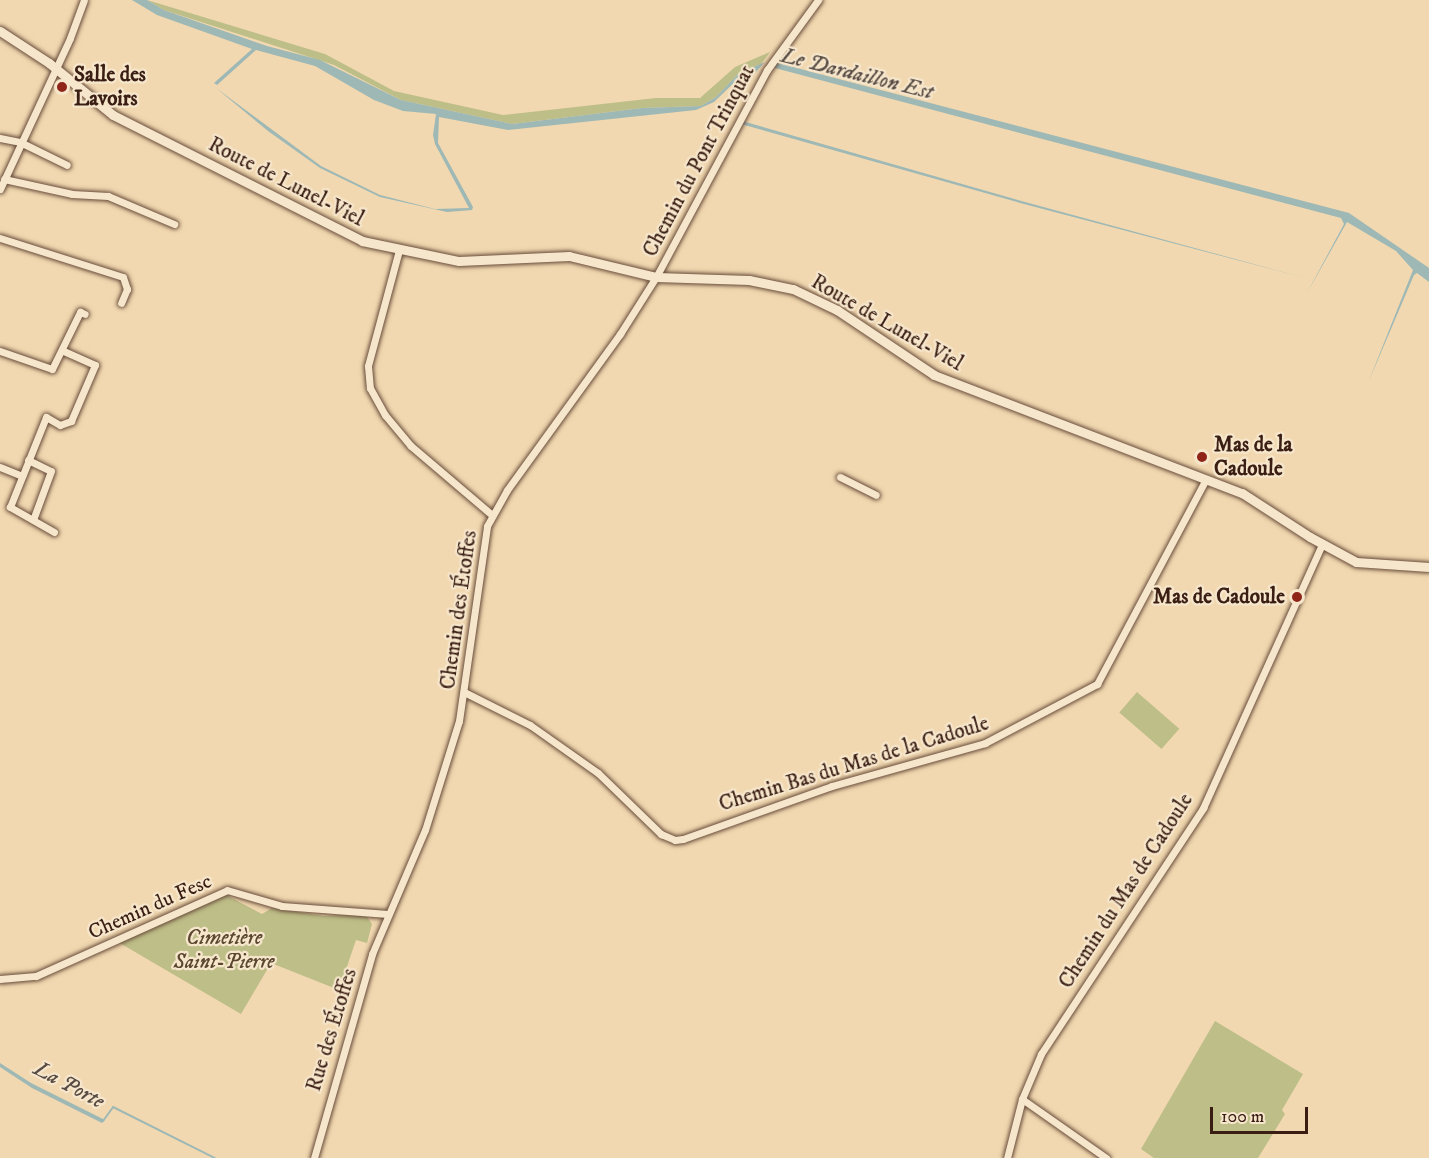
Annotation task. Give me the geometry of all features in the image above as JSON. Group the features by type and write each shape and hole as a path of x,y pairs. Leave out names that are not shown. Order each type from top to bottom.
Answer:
{"street":[{"path":"0,189 56,68 84,0"},
{"name":"Chemin du Pont Trinquat","path":"656,277 776,54 817,2"},
{"name":"Route de Lunel-Viel","path":"0,31 56,68 100,107 136,128 224,169 340,232 399,250 459,261 568,256 656,277 749,280 793,290 837,310 934,375 1242,493 1322,545 1367,564 1429,567"},
{"path":"0,138 20,142 67,165"},
{"path":"4,178 72,194 108,196 174,224"},
{"path":"0,238 123,277 127,289 121,303"},
{"path":"399,250 370,357 368,381 379,406 411,446 492,515"},
{"name":"Chemin des Étoffes","path":"388,914 425,830 464,692 483,540 492,515 656,277"},
{"path":"0,351 48,370 56,367 80,312 86,314"},
{"path":"54,532 10,507 46,417 60,425 72,421 95,365 63,351"},
{"path":"28,460 51,471 33,520"},
{"path":"0,467 22,476"},
{"path":"840,477 876,495"},
{"name":"Chemin Bas du Mas de la Cadoule","path":"464,692 531,725 598,773 661,834 675,840 683,839 832,786 993,740 1097,684 1206,479"},
{"name":"Chemin du Mas de Cadoule","path":"1007,1158 1022,1099 1047,1046 1203,808 1322,545"},
{"name":"Chemin du Fesc","path":"0,979 36,976 227,890 282,906 388,914"},
{"name":"Rue des Étoffes","path":"314,1158 372,954 388,914"},
{"path":"1022,1099 1106,1158"}],"green space":[{"path":"147,0 325,54 394,91 503,115 656,98 700,98 735,67 770,52 761,64 739,73 716,97 701,106 642,108 512,124 401,100 334,65 164,10"},
{"path":"1137,692 1179,729 1162,749 1119,712"},
{"name":"Cimetière Saint-Pierre","path":"226,895 262,914 272,908 324,916 365,914 372,924 367,943 356,940 339,990 271,963 241,1014 118,942"},
{"path":"1215,1021 1303,1074 1282,1110 1285,1114 1258,1158 1154,1158 1141,1149"}],"water":[{"path":"132,0 147,0 164,10 267,46 320,60 401,100 512,124 642,108 701,106 716,97 739,73 765,62 754,74 740,77 714,102 696,110 508,130 439,117 438,143 473,207 472,210 447,212 380,197 320,168 268,131 216,88 321,166 380,195 435,209 469,208 435,144 433,135 436,114 403,111 374,100 315,66 256,50 217,85 214,83 252,49 157,15"},
{"path":"774,62 1349,213 1429,268 1429,282 1417,273 1414,275 1368,383 1413,270 1396,251 1347,222 1307,293 1344,224 1341,218 771,67"},
{"path":"742,121 1025,202 1309,279 1024,204 741,124"},
{"name":"La Porte","path":"0,1063 31,1083 105,1120 102,1123 32,1088 0,1067"}],"waterway":[{"name":"La Porte","path":"103,1121 113,1107 215,1158"}],"place":[{"name":"Salle des Lavoirs","path":"62,87"},
{"name":"Mas de la Cadoule","path":"1202,457"},
{"name":"Mas de Cadoule","path":"1297,597"}],"water label":[{"name":"Le Dardaillon Est","path":"857,74"}]}
